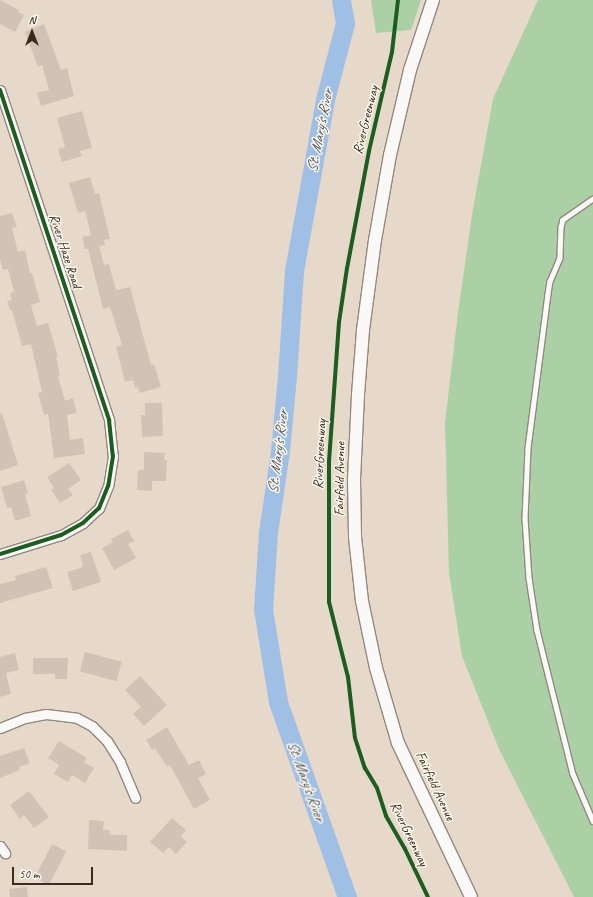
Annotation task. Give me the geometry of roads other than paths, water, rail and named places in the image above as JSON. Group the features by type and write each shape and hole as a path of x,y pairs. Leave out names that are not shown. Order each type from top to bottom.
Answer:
{"main road":[{"name":"Fairfield Avenue","path":"433,0 410,70 390,155 374,247 363,330 358,395 354,479 355,537 362,601 376,668 398,743 471,897"}],"street":[{"name":"River Haze Road","path":"0,90 109,420 113,456 108,486 99,508 83,523 62,535 0,553"},
{"path":"0,728 25,718 46,714 77,718 92,726 107,741 120,762 135,798"}],"lane":[{"path":"593,199 563,220 561,228 560,258 549,287 528,448 526,511 526,551 532,604 537,630 573,774 593,821"}],"waterway":[{"name":"St. Mary's River","path":"341,0 345,23 325,100 294,271 287,376 280,451 268,532 263,609 278,702 347,897"}]}
